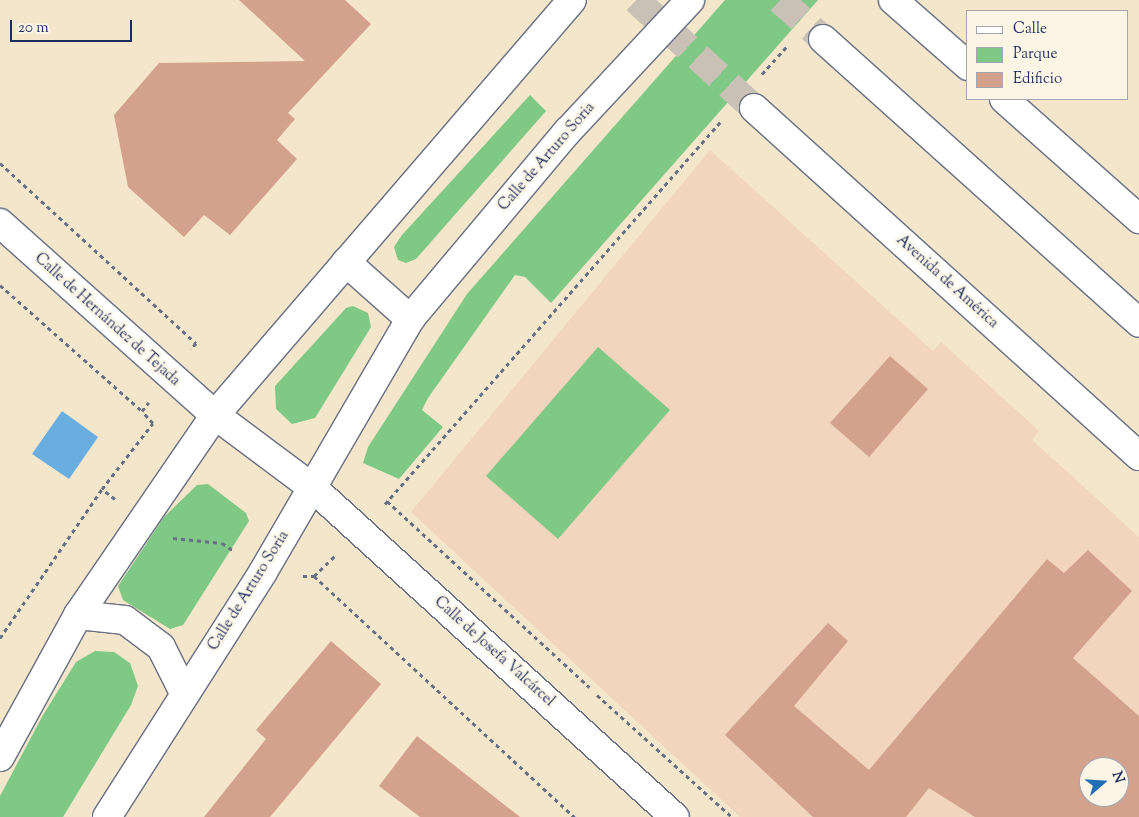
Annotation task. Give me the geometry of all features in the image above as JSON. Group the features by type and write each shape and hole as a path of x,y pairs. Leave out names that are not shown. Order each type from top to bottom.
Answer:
{"main road":[{"path":"0,757 78,615 141,518 215,415 572,0"},
{"name":"Calle de Arturo Soria","path":"106,817 263,572 410,319 568,131 690,0"},
{"path":"893,0 966,64"},
{"path":"824,39 1139,323"},
{"path":"1005,100 1139,219"},
{"name":"Avenida de América","path":"746,101 1139,456"},
{"name":"Calle de Hernández de Tejada","path":"0,223 168,376 215,415"},
{"path":"346,262 410,319"},
{"path":"215,415 313,488"},
{"name":"Calle de Josefa Valcárcel","path":"313,488 361,530 666,814"},
{"path":"78,615 125,620 161,647 184,694"}],"path":[{"path":"314,576 361,530 746,101 792,41"},
{"path":"0,164 196,343 142,411"},
{"path":"0,285 142,411 152,423 102,490 0,638"},
{"path":"102,490 165,538 222,543 289,590 301,575 314,576 574,817"},
{"path":"387,501 732,817"}],"shaded area":[{"path":"710,150 933,351 941,342 1039,431 1032,440 1139,537 1139,817 740,817 411,512"}],"green space":[{"path":"725,0 818,0 551,303 525,277 515,275 428,398 422,410 443,427 399,479 363,463 368,447 467,294"},
{"path":"530,95 546,111 416,259 406,263 398,260 394,247 402,235"},
{"path":"353,306 368,313 371,327 315,418 292,424 276,409 275,386 346,308"},
{"path":"598,347 670,410 558,539 486,476"},
{"path":"208,484 246,513 249,521 183,625 170,629 123,600 118,586 164,517 197,485"},
{"path":"95,651 114,652 130,663 138,686 131,705 63,817 0,817 0,796 43,715 76,662"}],"water":[{"path":"62,411 98,437 69,479 32,454"}],"building":[{"path":"239,0 345,0 371,24 288,113 295,119 277,140 297,159 230,235 204,215 184,237 128,187 114,115 159,63 305,61"},
{"path":"890,356 928,389 869,457 830,423"},
{"path":"1088,550 1132,591 1073,658 1139,716 1139,817 975,817 929,788 906,817 813,817 725,735 828,623 848,641 794,706 869,770 1047,559 1064,573"},
{"path":"331,641 381,684 270,817 204,817 266,739 256,730"},
{"path":"417,736 520,817 420,817 379,786"}],"tunnel":[{"path":"636,0 754,108"},
{"path":"780,0 823,39"}]}
